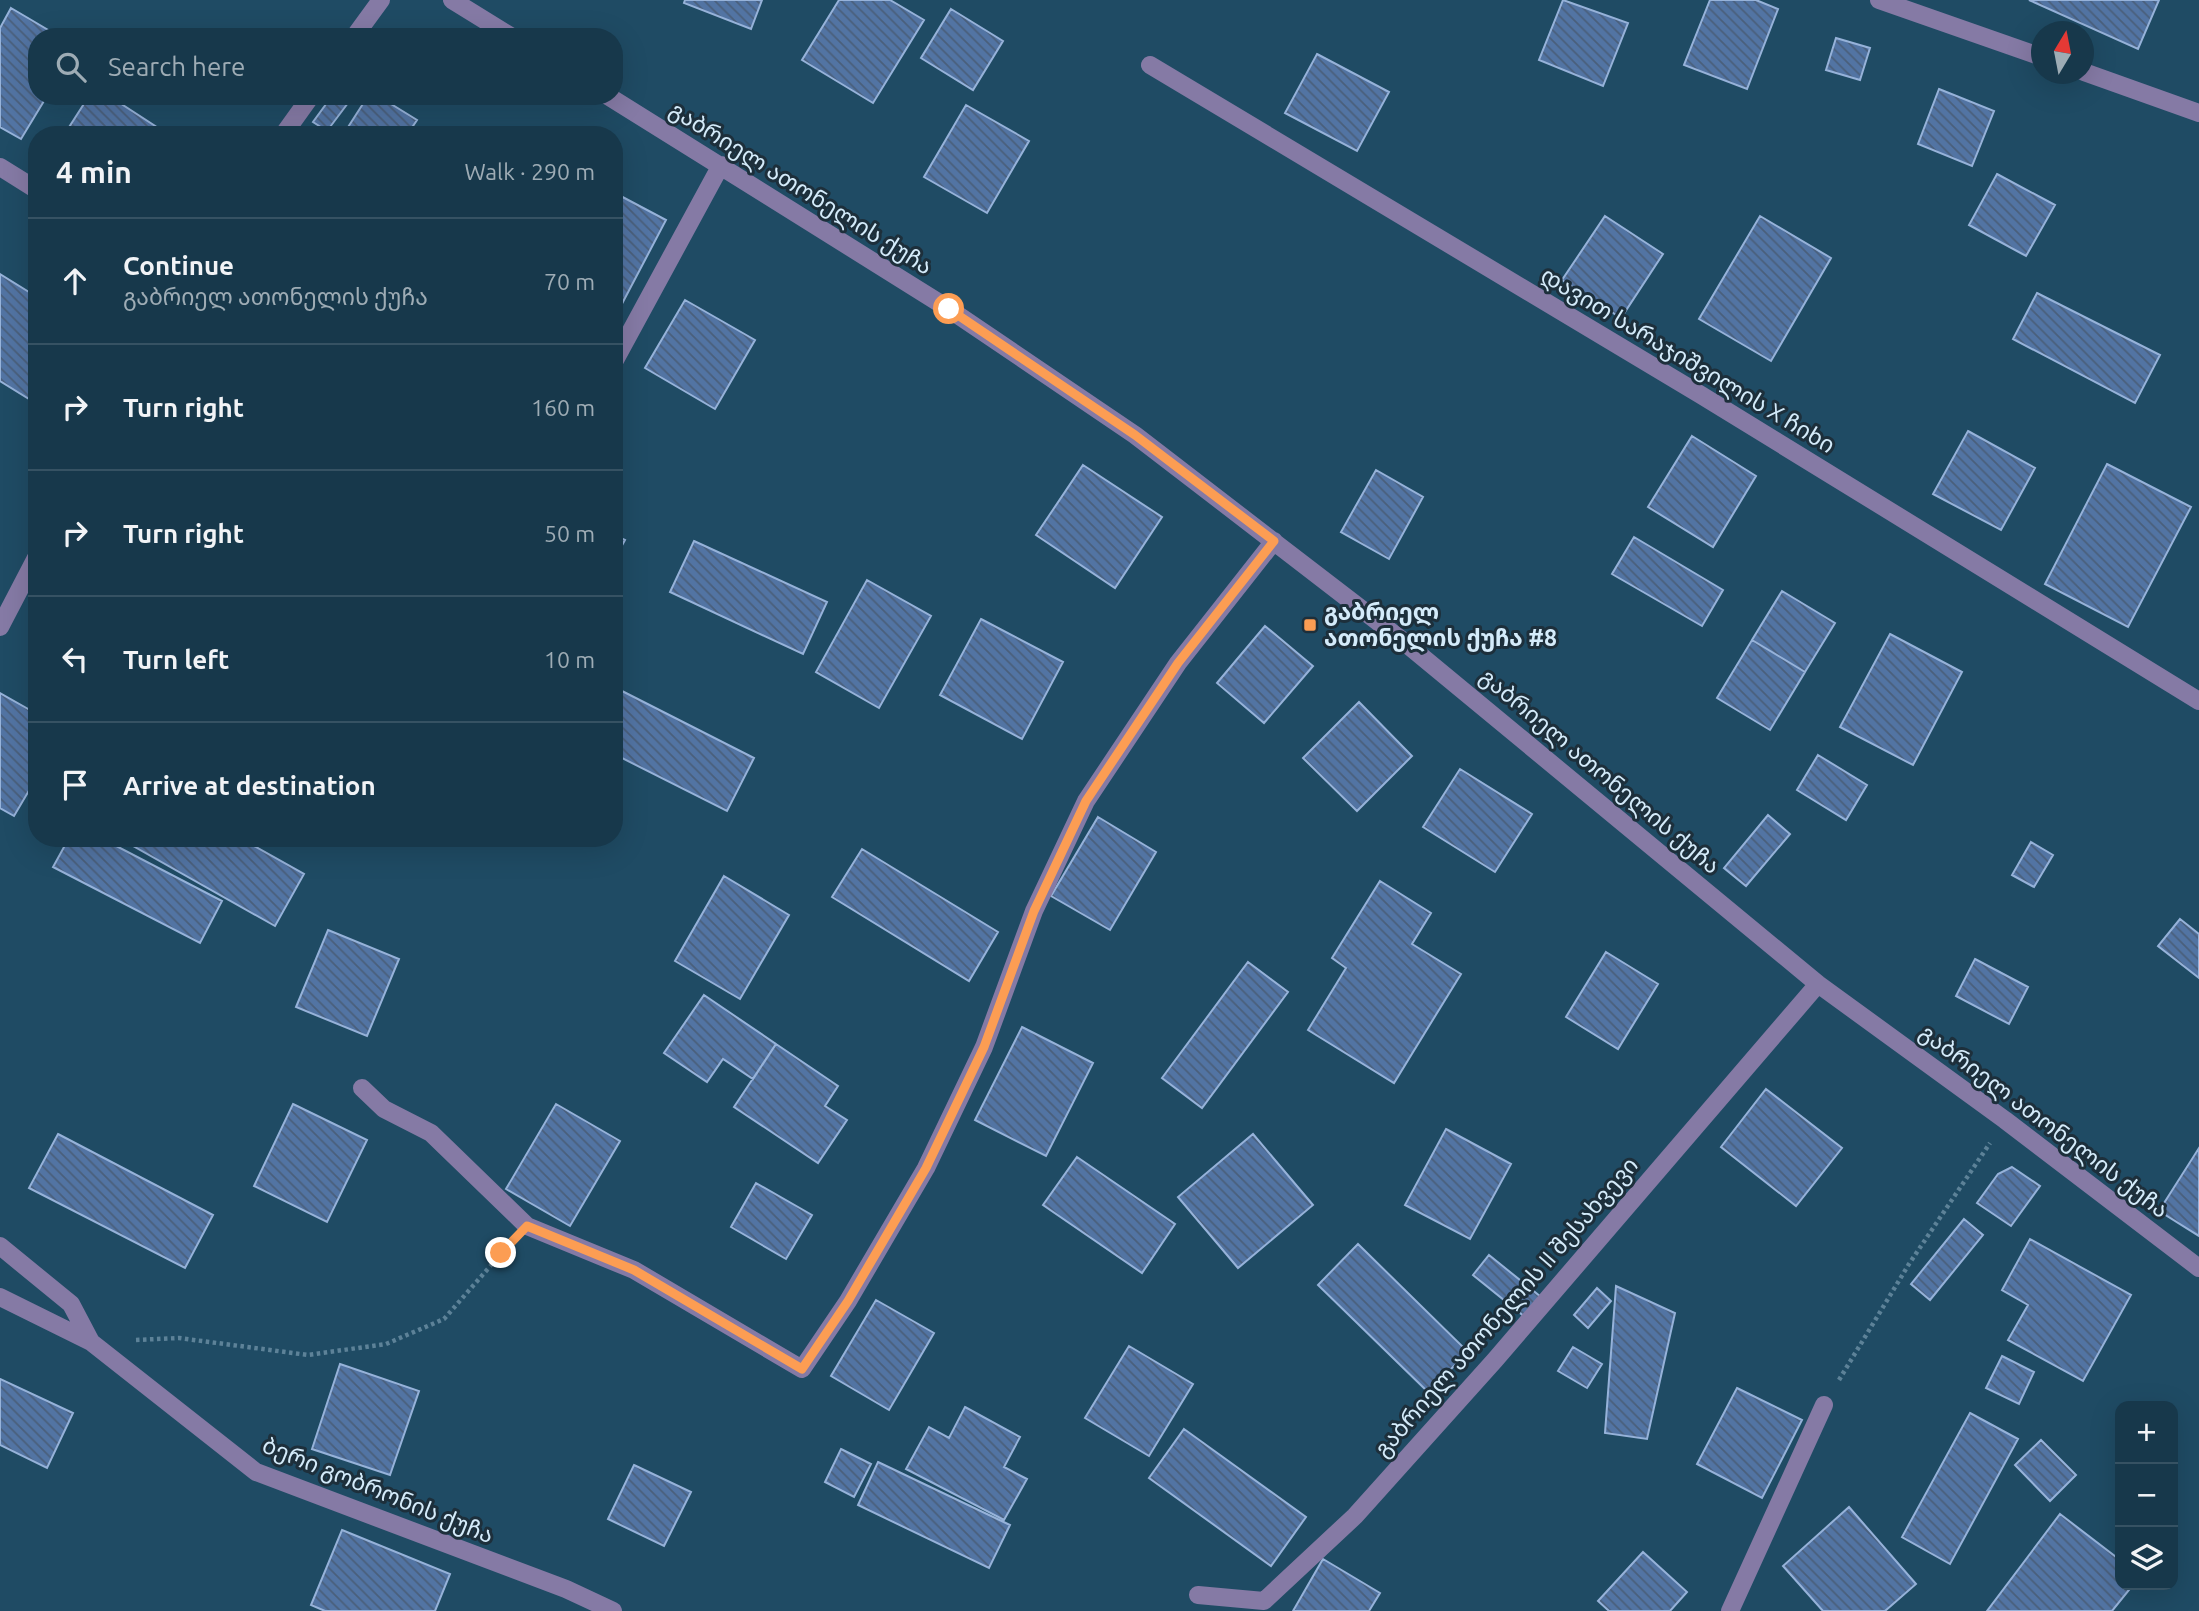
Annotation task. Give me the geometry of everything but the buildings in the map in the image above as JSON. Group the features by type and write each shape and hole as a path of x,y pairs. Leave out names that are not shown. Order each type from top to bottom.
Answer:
{"street":[{"path":"361,28 381,0"},
{"path":"452,0 497,28"},
{"path":"1879,0 2031,53"},
{"name":"დავით სარაჯიშვილის X ჩიხი","path":"1150,65 1701,395 2199,701"},
{"path":"2094,76 2199,113"},
{"path":"290,126 305,105"},
{"name":"გაბრიელ ათონელის ქუჩა","path":"623,105 949,309 1124,428 1403,641 1818,984 2005,1120 2199,1268"},
{"path":"623,346 721,166"},
{"path":"0,167 28,184"},
{"path":"362,1088 384,1109 430,1133 527,1226 634,1270 802,1369 848,1301 926,1168 984,1047 1034,911 1086,801 1178,663 1274,541"},
{"path":"0,627 28,573"},
{"name":"გაბრიელ ათონელის II შესახვევი","path":"1198,1595 1264,1601 1356,1516 1504,1350 1818,984"},
{"path":"0,1246 71,1304 91,1342"},
{"name":"ბერი გობრონის ქუჩა","path":"0,1297 91,1342 256,1472 566,1589 614,1611"},
{"path":"1730,1611 1824,1405"}],"path":[{"path":"1824,1405 1909,1264 2005,1120"},
{"path":"91,1342 179,1338 308,1355 386,1344 444,1319 527,1226"}],"place":[{"name":"გაბრიელ ათონელის ქუჩა #8","path":"1310,625"}],"route":[{"path":"501,1253 527,1226 634,1270 802,1369 848,1301 926,1168 984,1047 1034,911 1086,801 1178,663 1274,541 1135,435 949,309"}]}
